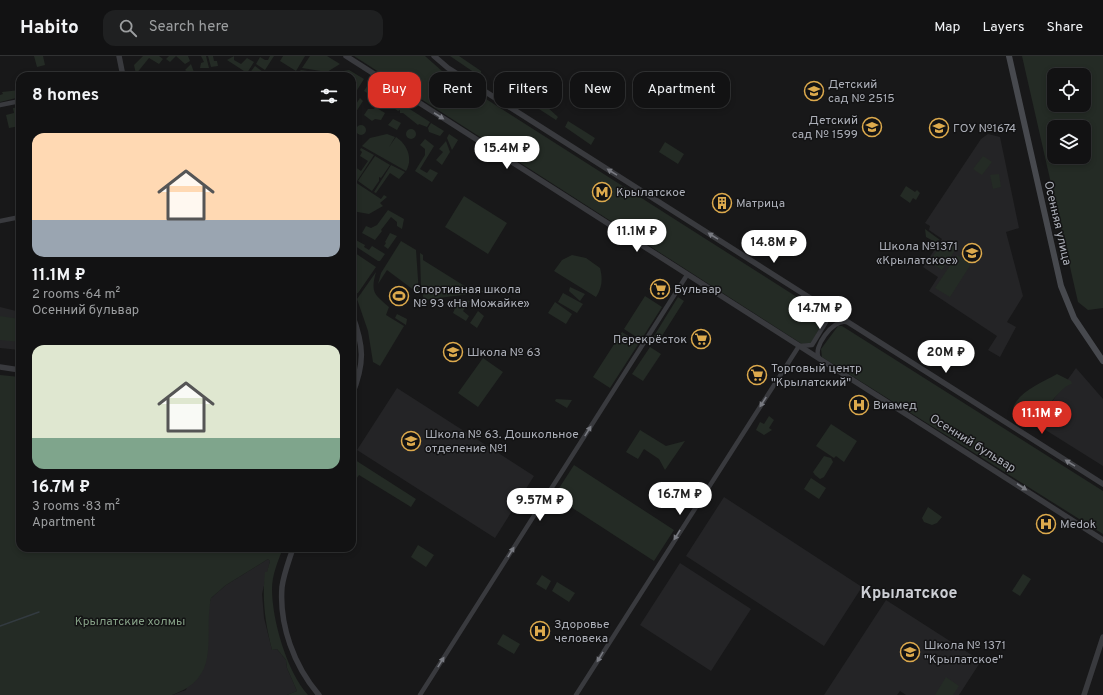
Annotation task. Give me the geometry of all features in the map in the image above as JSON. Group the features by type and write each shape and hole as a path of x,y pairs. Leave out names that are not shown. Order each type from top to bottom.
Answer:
{"main road":[{"name":"Осенняя улица","path":"1009,56 1061,286 1074,318 1103,361"}],"street":[{"path":"119,56 122,72"},
{"name":"Осенний бульвар","path":"346,56 1103,540"},
{"path":"434,56 455,72 1103,484"},
{"path":"0,105 16,102"},
{"path":"0,222 16,218"},
{"path":"420,695 688,275"},
{"path":"576,695 799,346 812,345 826,322 827,316 820,304"},
{"path":"822,360 818,356 817,350 831,327 841,322 852,324"},
{"path":"356,325 359,334 362,356 359,377 356,385"},
{"path":"0,367 16,369"},
{"path":"292,552 282,587 284,619 295,659 305,677 319,695"},
{"path":"1084,695 1103,637"}],"shaded area":[{"name":"Школа №1371 «Крылатское»","path":"988,134 1000,137 1019,228 1006,232 1023,296 1007,322 1016,327 1000,357 988,350 997,336 929,291 938,277 923,267 942,239 929,230 930,226 925,223 981,139"},
{"path":"0,307 16,311 16,350 0,348"},
{"path":"1076,368 1103,399 1103,466 1036,424"},
{"path":"397,388 534,476 495,538 357,450"},
{"path":"724,497 862,587 824,646 686,556"},
{"path":"268,559 270,561 262,594 264,618 272,650 277,649 286,660 287,668 297,691 287,695 172,695 186,690 211,598 226,585"},
{"path":"680,563 751,609 711,671 640,625"},
{"name":"Школа № 1371 \"Крылатское\"","path":"886,600 981,661 959,695 906,695 900,691 897,695 824,695"}],"green space":[{"path":"34,56 43,56 45,65 37,67"},
{"path":"143,56 159,56 163,59 159,64 149,58 138,72 136,72 134,65"},
{"path":"169,56 176,56 170,62 166,59"},
{"path":"176,56 188,56 190,61 185,64"},
{"path":"201,56 206,56 209,68 200,68 201,63 204,62"},
{"path":"208,56 213,56 214,61 217,61 218,66 211,67"},
{"path":"234,56 234,60 241,64 247,58 254,62 248,72 245,72 227,60"},
{"path":"270,56 274,56 265,70 256,64 260,57 268,60"},
{"path":"283,56 305,56 296,71 280,61"},
{"path":"310,56 327,56 340,64 327,72 302,68"},
{"path":"354,56 425,56 444,72 429,72 429,104 421,99 421,72 379,72"},
{"path":"450,56 459,56 481,71 474,72"},
{"path":"1022,56 1103,56 1103,308 1088,310 1078,302"},
{"path":"191,64 194,72 188,72 185,70"},
{"path":"255,66 263,72 250,72"},
{"path":"301,70 314,72 301,72"},
{"path":"349,70 352,72 338,72"},
{"path":"356,74 364,79 356,92"},
{"path":"368,85 368,93 364,91"},
{"path":"16,90 16,98 0,102 0,95 3,94 2,92"},
{"path":"360,98 363,101 356,112 356,104"},
{"path":"486,99 494,104 494,108 500,108 822,313 825,319 811,343 802,344 435,108 486,108"},
{"path":"13,108 16,108 16,127 9,128 6,115 14,113"},
{"path":"377,108 385,113 381,120 375,119 372,121 364,115 368,109"},
{"path":"394,108 408,108 430,122 427,127 418,125 403,113 400,113 400,110 398,111"},
{"path":"548,108 558,117 556,120 539,109"},
{"path":"393,119 401,123 397,130 388,125"},
{"path":"568,121 595,138 591,145 565,127"},
{"path":"431,123 444,131 440,136 429,132 428,128"},
{"path":"359,125 363,125 365,126 365,134 359,135 356,132 356,128"},
{"path":"409,129 413,129 416,134 413,139 409,139 406,136 406,132"},
{"path":"387,134 395,137 389,147 396,137 404,144 409,157 406,171 362,146 370,138"},
{"path":"449,134 458,140 452,150 447,138"},
{"path":"425,139 434,146 420,169 427,173 430,169 438,173 432,182 415,171 425,155 425,149 420,145"},
{"path":"446,141 450,152 442,165 436,160 443,152 439,149"},
{"path":"665,142 684,154 678,164 659,152"},
{"path":"361,148 374,155 357,181 356,168 361,171 368,161 360,156 362,152 360,150"},
{"path":"375,156 390,165 381,178 379,177 379,181 372,191 358,181"},
{"path":"983,156 992,162 982,175 973,169"},
{"path":"391,165 405,172 399,179 390,173 376,193 374,192"},
{"path":"999,174 1001,187 993,189 990,175"},
{"path":"356,183 381,199 384,195 387,197 380,203 383,206 369,214 356,212"},
{"path":"906,186 915,192 917,190 920,193 916,200 913,198 910,203 900,196"},
{"path":"464,196 507,223 488,254 445,227"},
{"path":"388,210 404,219 402,229 397,226 397,222 391,217 375,240 362,233 366,226 371,228 377,225"},
{"path":"925,229 940,240 935,242 926,237"},
{"path":"390,233 397,236 388,249 384,246"},
{"path":"356,240 365,245 364,247 369,250 372,246 385,254 380,261 356,247"},
{"path":"944,240 956,249 942,270 929,262"},
{"path":"401,241 416,250 419,294 387,270 378,284 381,273"},
{"path":"420,253 423,255 423,260 471,290 477,288 484,292 424,300 421,288"},
{"path":"356,254 376,267 358,293 356,294"},
{"path":"572,255 586,258 600,268 601,283 600,290 596,297 554,271 562,260"},
{"path":"957,255 971,264 950,297 935,288"},
{"path":"376,272 374,289 377,296 389,307 386,315 404,326 380,366 373,362 368,331 357,299"},
{"path":"570,287 585,294 580,301 569,291"},
{"path":"563,293 583,304 577,313 558,302"},
{"path":"645,296 662,307 641,340 624,329"},
{"path":"678,297 684,301 660,339 657,339 654,336"},
{"path":"459,299 470,301 463,311 469,316 466,321 453,313"},
{"path":"555,302 572,314 566,324 548,313"},
{"path":"478,311 484,316 477,328 470,323"},
{"path":"397,314 407,319 406,325 395,318"},
{"path":"0,316 16,318 16,342 0,340"},
{"path":"838,326 842,326 1103,491 1103,534 822,357 821,349"},
{"path":"622,332 639,343 610,388 593,377"},
{"path":"650,347 661,354 643,381 632,374"},
{"path":"483,358 503,372 478,407 458,393"},
{"path":"1057,374 1071,381 1072,384 1058,394 1036,423 1031,423 1031,414 1022,414 1013,408 1020,397 1026,392"},
{"name":"Крылатские холмы","path":"0,375 16,377 16,552 282,552 272,584 275,615 287,660 300,685 308,695 287,695 297,691 287,668 286,660 277,649 272,650 264,602 265,572 267,572 270,561 268,559 226,585 211,598 208,654 205,667 198,678 188,687 172,695 0,695"},
{"path":"556,399 572,400 567,408 555,401"},
{"path":"769,416 774,420 769,428 772,430 764,435 756,430 760,422 764,424"},
{"path":"831,424 857,441 844,462 836,456 834,458 816,446"},
{"path":"640,430 666,446 685,441 665,470 659,459 644,449 638,459 626,452"},
{"path":"824,456 831,458 833,462 824,477 820,479 813,472"},
{"path":"356,461 416,499 411,507 359,475 356,479"},
{"path":"574,465 674,530 654,561 554,496"},
{"path":"811,478 826,488 819,499 804,489"},
{"path":"928,507 942,517 937,523 932,525 924,522 922,518"},
{"path":"418,545 434,555 426,567 411,557"},
{"path":"1023,574 1031,579 1020,596 1012,591"},
{"path":"542,575 551,581 546,590 536,584"},
{"path":"557,582 575,593 569,602 552,591"},
{"path":"503,634 520,644 514,654 497,644"},
{"path":"946,677 959,686 953,695 935,695"}],"waterway":[{"path":"0,626 39,612"}],"place":[{"name":"Детский сад № 2515","path":"814,91"},
{"name":"Детский сад № 1599","path":"872,127"},
{"name":"ГОУ №1674","path":"939,128"},
{"name":"Крылатское","path":"602,192"},
{"name":"Матрица","path":"722,203"},
{"name":"Школа №1371 «Крылатское»","path":"972,253"},
{"name":"Бульвар","path":"660,289"},
{"name":"Спортивная школа № 93 «На Можайке»","path":"399,296"},
{"name":"Перекрёсток","path":"701,339"},
{"name":"Школа № 63","path":"453,352"},
{"name":"Торговый центр \"Крылатский\"","path":"757,375"},
{"name":"Виамед","path":"859,405"},
{"name":"Школа № 63. Дошкольное отделение №1","path":"411,441"},
{"name":"Medok","path":"1046,524"},
{"name":"Здоровье человека","path":"540,631"},
{"name":"Школа № 1371 \"Крылатское\"","path":"910,652"}],"district":[{"name":"Крылатское","path":"909,592"}]}
